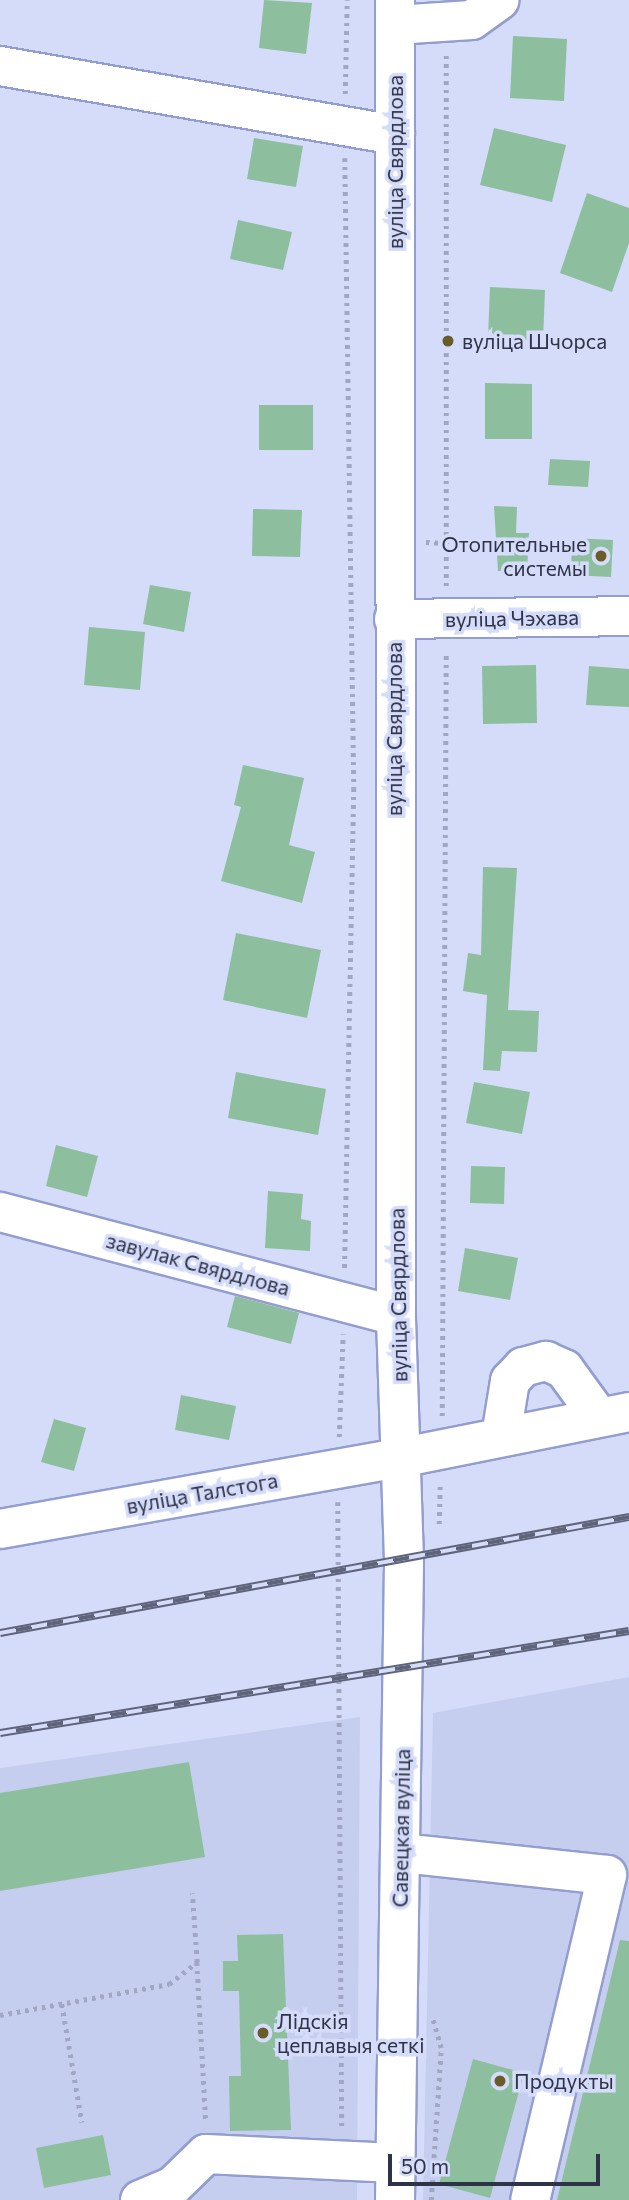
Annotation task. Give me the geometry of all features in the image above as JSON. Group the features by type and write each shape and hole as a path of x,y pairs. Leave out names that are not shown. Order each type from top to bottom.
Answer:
{"main road":[{"path":"395,12 446,25 472,20 500,0"},
{"name":"вуліца Свярдлова","path":"395,12 396,1316 404,1457"},
{"path":"0,66 395,135"},
{"name":"вуліца Чэхава","path":"394,619 629,616"},
{"name":"завулак Свярдлова","path":"0,1212 396,1316"},
{"path":"501,1436 510,1381 523,1367 545,1361 565,1369 614,1415"},
{"name":"вуліца Талстога","path":"0,1529 442,1451 501,1436 614,1415"},
{"name":"Савецкая вуліца","path":"395,2181 404,1457"},
{"path":"401,1853 607,1875 530,2200"},
{"path":"140,2200 173,2186 206,2154 342,2159 395,2181"}],"path":[{"path":"342,2159 344,1679 337,1468 344,1302 354,788 344,126 347,0"},
{"path":"438,1540 442,1451 446,25"},
{"path":"192,1893 206,2154"},
{"path":"0,2015 169,1984 197,1962"},
{"path":"62,2004 82,2122"},
{"path":"431,2011 440,2048 431,2200"}],"shaded area":[{"path":"629,1677 629,2200 423,2200 433,1713"},
{"path":"360,1717 357,2200 0,2200 0,1768"}],"building":[{"path":"264,0 312,3 306,54 259,48"},
{"path":"513,36 567,39 564,101 510,98"},
{"path":"494,128 566,145 552,202 480,185"},
{"path":"254,138 303,146 296,187 247,179"},
{"path":"587,193 629,208 629,243 612,292 560,273"},
{"path":"238,220 292,232 283,270 230,259"},
{"path":"490,287 545,290 543,341 488,338"},
{"path":"485,383 532,384 532,439 485,439"},
{"path":"259,405 313,405 313,450 259,450"},
{"path":"550,459 590,461 588,487 548,485"},
{"path":"494,506 517,507 516,533 529,533 527,572 498,571"},
{"path":"253,509 302,510 300,557 252,556"},
{"path":"572,538 613,540 611,577 571,575"},
{"path":"150,585 191,592 184,632 143,624"},
{"path":"89,627 145,632 140,690 84,685"},
{"path":"536,665 537,723 483,724 482,666"},
{"path":"589,666 629,669 629,707 586,705"},
{"path":"243,765 304,778 289,845 315,852 302,903 221,881 241,807 234,805"},
{"path":"483,867 517,868 508,1010 539,1011 537,1052 502,1051 500,1071 483,1070 487,995 463,991 468,953 481,955"},
{"path":"236,933 321,950 307,1018 223,1000"},
{"path":"236,1072 326,1089 318,1135 228,1118"},
{"path":"474,1082 530,1092 522,1134 466,1123"},
{"path":"56,1145 98,1156 87,1197 46,1186"},
{"path":"471,1166 505,1167 504,1204 470,1203"},
{"path":"268,1191 303,1194 301,1219 311,1221 310,1251 265,1248"},
{"path":"465,1248 518,1258 510,1300 458,1291"},
{"path":"235,1296 299,1313 291,1344 227,1327"},
{"path":"181,1395 236,1406 229,1440 175,1430"},
{"path":"54,1419 86,1428 74,1471 41,1462"},
{"path":"189,1762 205,1857 0,1891 0,1793"},
{"name":"Лідскія цеплавыя сеткі","path":"283,1934 291,2130 230,2131 229,2076 241,2076 239,1991 223,1991 223,1961 238,1961 237,1935"},
{"path":"620,1940 629,1941 629,2200 557,2200"},
{"path":"473,2059 524,2073 490,2198 439,2184"},
{"path":"103,2135 111,2175 44,2188 36,2148"}],"railway":[{"path":"0,1633 629,1517"},
{"path":"0,1733 629,1631"}],"place":[{"name":"вуліца Шчорса","path":"448,341"},
{"name":"Отопительные системы","path":"601,556"},
{"name":"Лідскія цеплавыя сеткі","path":"263,2033"},
{"name":"Продукты","path":"500,2081"}]}
